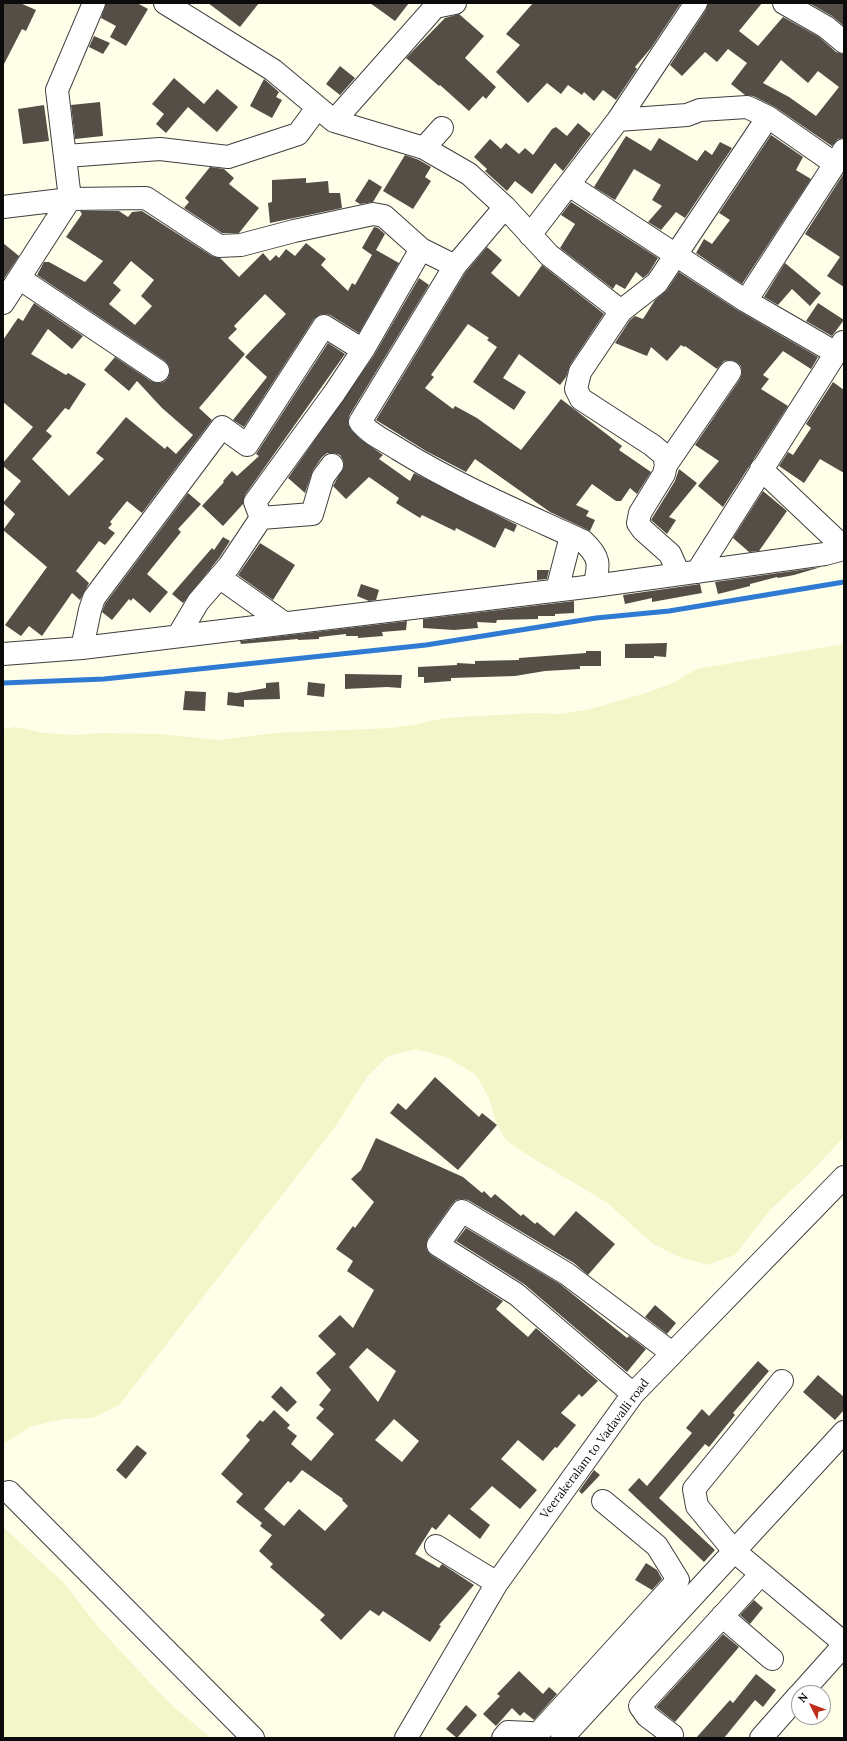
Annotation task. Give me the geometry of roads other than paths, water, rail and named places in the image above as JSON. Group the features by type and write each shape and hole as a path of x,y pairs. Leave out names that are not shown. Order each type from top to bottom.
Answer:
{"street":[{"path":"3,303 70,199 57,90 94,3"},
{"path":"165,3 273,70 326,114 424,148 468,174 505,207 549,255 621,311"},
{"path":"530,235 618,120 696,3"},
{"path":"784,3 826,27 844,42"},
{"path":"66,156 160,149 228,158 298,134 326,114 440,4"},
{"path":"618,120 687,115 700,110 747,107 839,156 746,301"},
{"path":"666,465 664,455 658,450 581,399 576,389 580,372 621,311 658,283 768,117"},
{"path":"424,148 442,128"},
{"path":"569,185 746,301 840,347 761,469 688,573"},
{"path":"3,207 70,199 146,198 218,246 241,245 294,231 373,214 384,216 421,249 455,266"},
{"path":"505,207 455,266 360,422 378,437 426,467 475,492 583,541 598,558 598,570 594,586"},
{"path":"260,518 255,502 363,350 421,249"},
{"path":"19,278 158,371"},
{"path":"82,648 94,598 222,427 247,445 324,326 363,350"},
{"path":"688,573 670,554 643,530 638,523 640,513 664,474 666,465 730,372"},
{"path":"260,518 312,514 323,478 332,465"},
{"path":"761,469 837,542"},
{"path":"178,636 198,602 229,566 260,518"},
{"path":"557,590 571,536"},
{"path":"3,654 82,648 594,586 688,573 837,542"},
{"path":"219,577 284,623"},
{"name":"Veerakeralam to Vadavalli road","path":"406,1738 497,1583 633,1394 844,1178"},
{"path":"633,1394 516,1294 438,1245 462,1211 567,1274 672,1353"},
{"path":"782,1381 694,1489 697,1506 734,1551 844,1644 808,1685"},
{"path":"562,1738 844,1432"},
{"path":"9,1492 253,1738"},
{"path":"503,1738 508,1732 530,1733 534,1738 678,1580 657,1546 604,1501"},
{"path":"436,1546 497,1583"},
{"path":"672,1735 647,1716 640,1706 761,1574"},
{"path":"722,1616 772,1659"},
{"path":"761,1738 791,1705"}],"waterway":[{"path":"3,683 104,679 426,645 596,618 669,611 844,582"}]}
